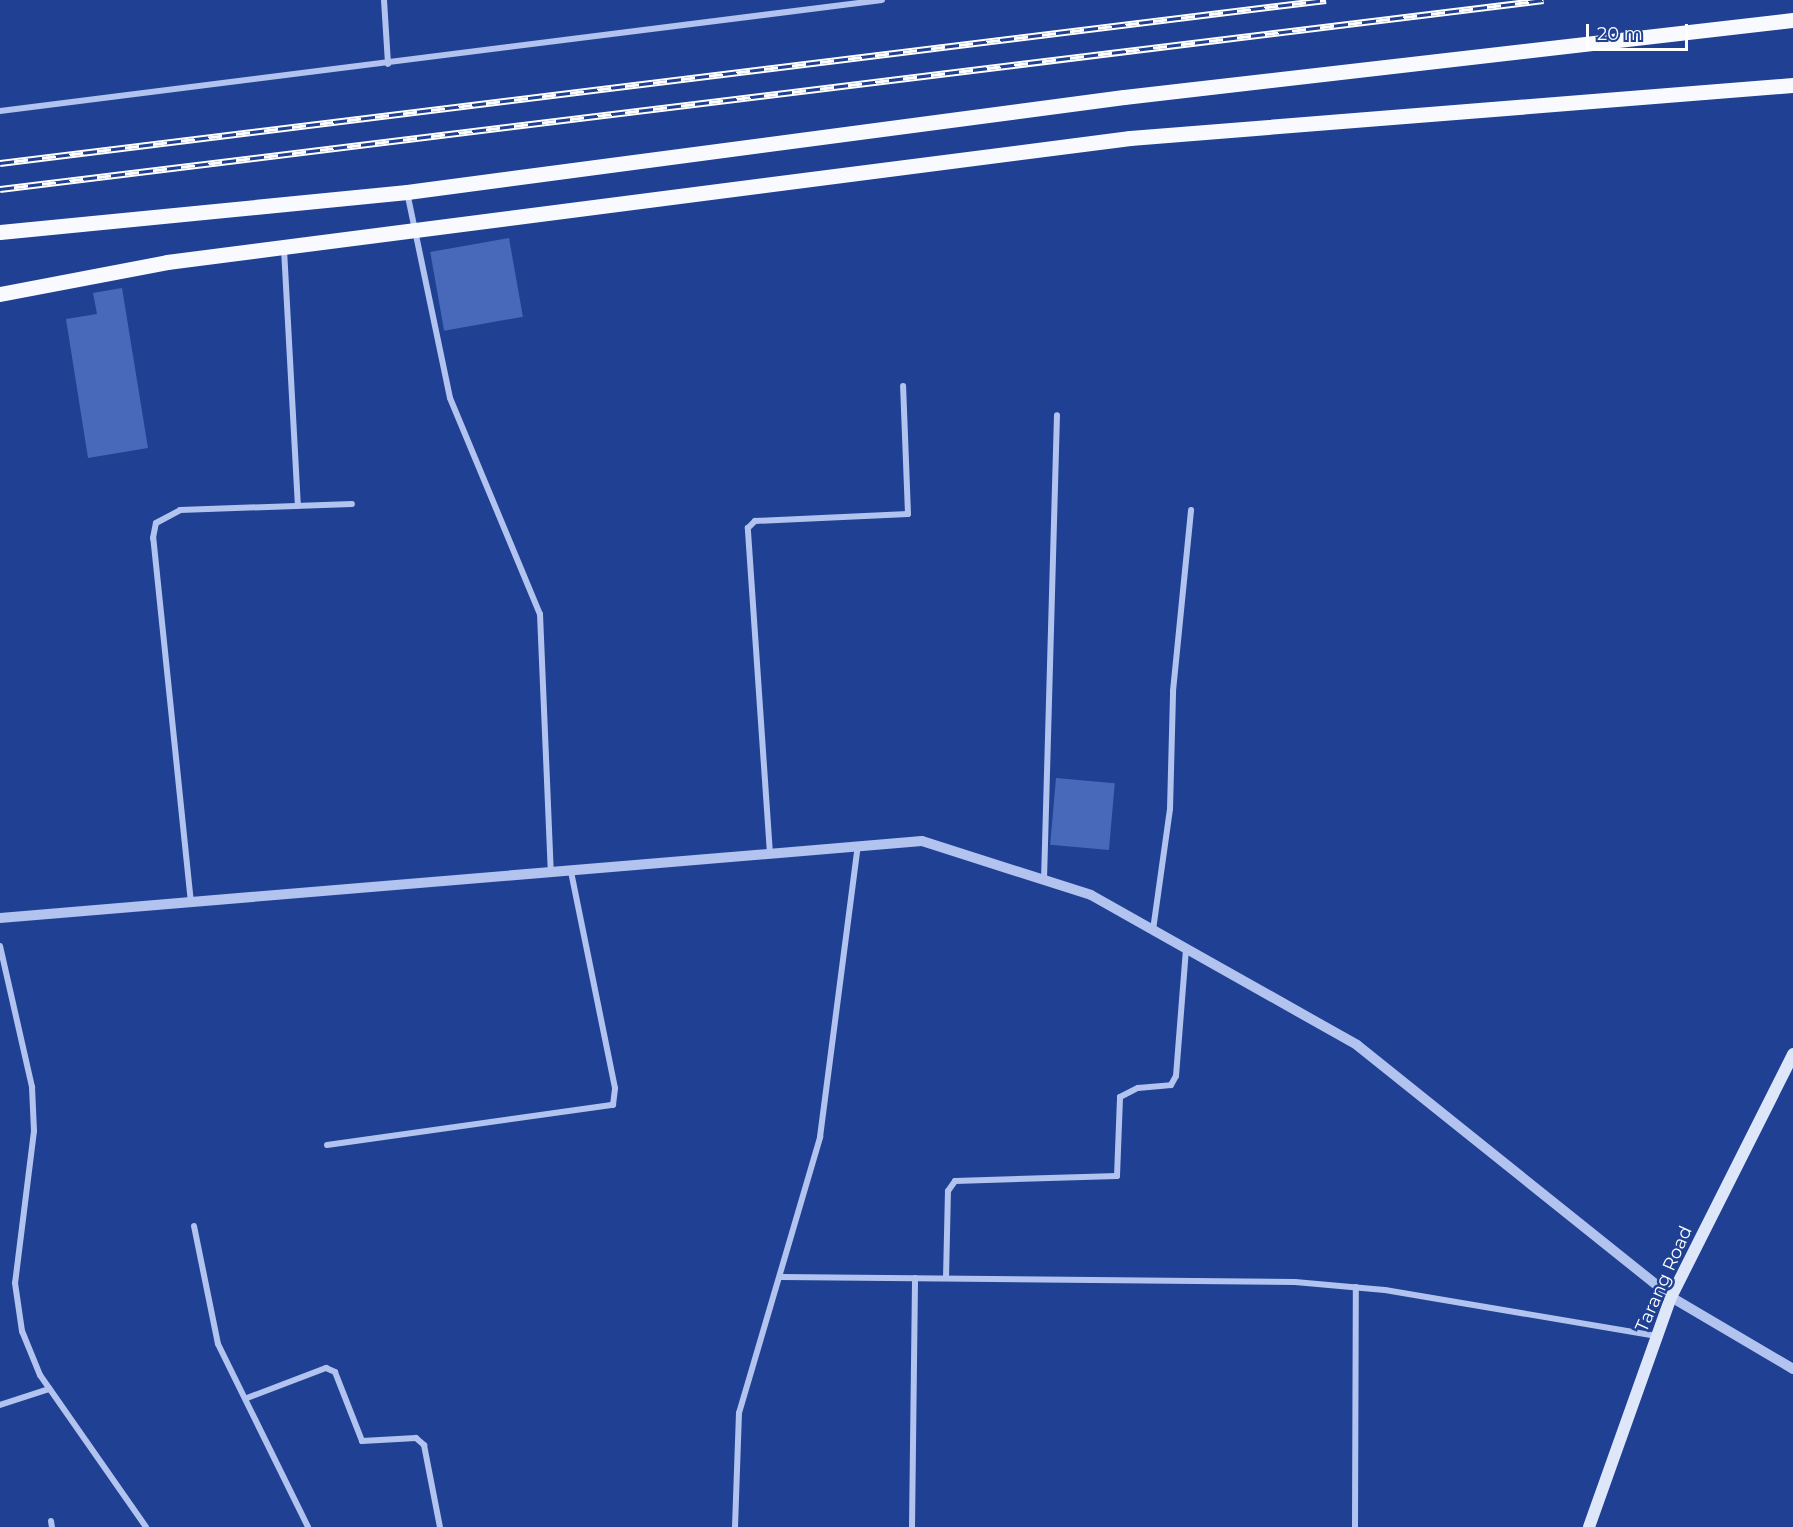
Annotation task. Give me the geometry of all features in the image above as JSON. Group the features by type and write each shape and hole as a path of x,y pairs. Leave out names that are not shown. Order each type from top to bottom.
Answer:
{"main road":[{"path":"0,232 407,192 1124,97 1793,20"},
{"path":"0,294 167,262 416,232 1130,138 1793,85"},
{"name":"Tarang Road","path":"1589,1527 1671,1297 1793,1054"}],"street":[{"path":"384,0 388,64"},
{"path":"0,111 388,64 882,0"},
{"path":"407,192 450,398 540,614 550,873"},
{"path":"284,248 298,506"},
{"path":"770,854 748,528 755,521 908,514 903,386"},
{"path":"1044,880 1057,415"},
{"path":"191,903 153,538 156,523 180,510 352,504"},
{"path":"1153,930 1170,809 1173,691 1191,510"},
{"path":"0,918 922,841 1091,895 1357,1045 1671,1297 1793,1369"},
{"path":"735,1527 739,1413 781,1277 820,1137 858,846"},
{"path":"327,1145 613,1105 615,1088 571,871"},
{"path":"0,946 32,1087 34,1131 15,1283 22,1331 49,1389 146,1527"},
{"path":"946,1278 948,1191 955,1181 1117,1176 1120,1097 1138,1088 1171,1085 1176,1077 1186,948"},
{"path":"194,1226 218,1344 247,1398 308,1527"},
{"path":"781,1277 1181,1278 1356,1287 1658,1336"},
{"path":"912,1527 915,1278"},
{"path":"1355,1527 1356,1287"},
{"path":"247,1398 326,1368 335,1372 362,1441 406,1437 424,1445 440,1527"},
{"path":"0,1405 49,1389"}],"building":[{"path":"509,238 523,317 444,331 430,252"},
{"path":"122,288 148,448 88,458 66,319 97,314 93,293"},
{"path":"1056,778 1115,783 1109,850 1050,845"}],"railway":[{"path":"0,163 1326,0"},
{"path":"0,189 1543,0"}]}
